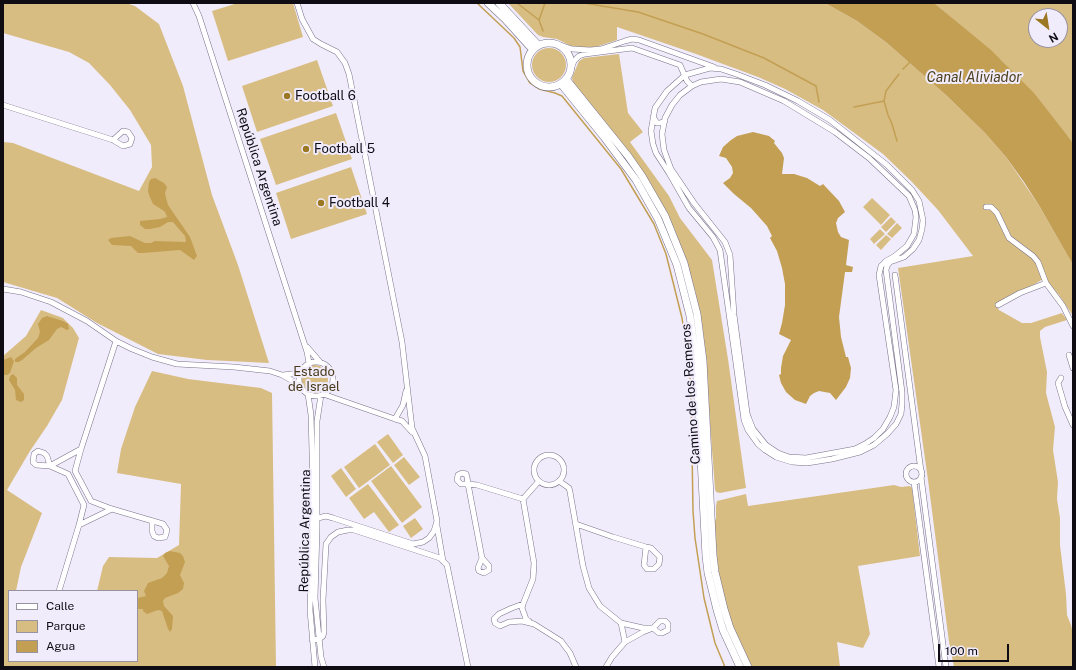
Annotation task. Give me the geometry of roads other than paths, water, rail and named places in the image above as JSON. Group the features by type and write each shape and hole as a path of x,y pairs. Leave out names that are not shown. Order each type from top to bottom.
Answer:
{"main road":[{"path":"488,3 536,47"},
{"path":"499,3 536,47"},
{"path":"545,43 557,44 567,52 571,63 571,69 564,81 549,87 537,84 533,81 527,70 527,58 536,47 545,43"},
{"name":"Camino de los Remeros","path":"564,81 636,180 658,220 677,265 690,316 696,355 708,573 723,630 740,667"},
{"name":"Camino de los Remeros","path":"564,81 623,150 642,176 665,216 684,262 697,314 704,361 715,572 730,628 748,667"}],"street":[{"name":"República Argentina","path":"193,3 199,16 309,363"},
{"path":"297,3 302,19 313,39 337,52 346,63 350,74 402,342 411,424 424,456 444,558 443,561"},
{"path":"557,44 572,48 590,50 632,39 639,40 708,72 721,79 740,82 784,101 841,136 869,158 909,196 915,210 916,217 914,234 907,246 881,266 879,275 896,390 893,410 886,425 874,438 855,449 806,458 789,457 778,453 766,445 753,429 747,413 734,315 730,255 725,242 694,203 671,169 664,150 663,130 672,105 680,96 708,72"},
{"path":"571,69 574,61 579,56 632,48 677,64 682,69 687,81 692,86"},
{"path":"720,69 765,85 798,101 830,120 887,165 912,190 919,201 923,220 919,240 904,257 890,262 886,266 902,392 901,414 891,430 874,445 860,452 807,463 792,462 776,457 764,450 748,430 742,414 720,250 715,241 689,208 656,154 651,130 655,108 666,91 685,75 708,72 720,69"},
{"path":"3,105 113,140"},
{"path":"653,117 657,123 660,124 665,121"},
{"path":"651,130 656,127 663,130"},
{"path":"986,207 991,207 997,213 1009,238 1033,256 1038,262 1046,283 1063,306 1073,326"},
{"path":"895,275 946,667"},
{"path":"998,305 1020,293 1046,283"},
{"path":"3,289 21,292 51,302 87,321 116,341 142,354 177,364 253,368 270,371 300,384"},
{"name":"República Argentina","path":"302,339 320,363"},
{"path":"116,341 80,449 75,471 91,501 152,522"},
{"path":"1069,354 1073,368"},
{"path":"322,395 331,387 332,376 327,366 317,362 309,363 300,373 300,384 304,391 308,394 314,396 322,395 395,418 402,421 415,434"},
{"path":"282,375 300,373"},
{"path":"1061,378 1058,383 1065,407 1073,425"},
{"path":"395,418 403,405 407,384"},
{"name":"República Argentina","path":"308,394 315,452 318,518 315,529"},
{"name":"República Argentina","path":"315,667 312,640 312,603 315,529 315,452 317,421 322,395"},
{"path":"893,410 901,414"},
{"path":"886,425 891,430"},
{"path":"59,590 84,505 68,474 50,466 80,449"},
{"path":"549,456 557,458 562,464 563,473 559,481 547,485 540,481 535,474 535,465 540,458 549,456"},
{"path":"915,466 921,474 918,481 911,482 907,479 906,471 915,466"},
{"path":"68,474 75,471"},
{"path":"523,499 540,481"},
{"path":"559,481 569,488 586,582 600,606 621,623 643,628 653,628 625,642 612,656 606,667"},
{"path":"914,482 940,667"},
{"path":"482,558 468,484 477,485 523,499"},
{"path":"523,499 532,550 534,572 533,579 522,608 526,619 561,641 570,654 576,667"},
{"path":"84,505 91,501"},
{"path":"79,525 112,509"},
{"path":"318,518 326,516 413,544 423,542 429,538 437,526"},
{"path":"576,524 646,547"},
{"path":"312,640 319,639 324,632 322,600 326,544 335,534 348,530 358,531 440,558 443,561 449,569 468,667"},
{"name":"República Argentina","path":"312,603 324,667"},
{"path":"523,604 499,614 495,617 494,621 500,626 516,621 529,621"},
{"path":"932,610 938,609"},
{"path":"621,623 625,642"}],"water":[{"name":"Canal Aliviador","path":"825,3 934,3 991,50 1034,93 1073,143 1073,265 1024,182 1006,157 985,133 947,96 887,43 857,21"},
{"path":"753,132 769,136 775,141 774,143 784,158 782,174 794,174 807,178 820,186 823,184 839,201 845,212 838,218 836,223 841,237 849,240 846,265 853,267 852,272 845,272 839,317 841,337 846,357 848,357 851,368 850,378 846,387 836,400 830,393 819,391 810,396 806,404 795,400 786,392 781,383 779,375 781,374 783,356 791,340 779,334 785,305 785,284 782,268 777,251 770,238 772,236 767,226 751,208 723,183 730,178 733,173 732,167 726,158 719,156 723,147 731,140 737,136"},
{"path":"155,178 164,183 167,187 165,193 168,205 190,237 197,256 194,260 180,250 138,253 131,246 112,245 108,240 111,238 130,236 145,243 155,241 186,241 185,236 173,222 168,222 160,227 150,229 145,229 140,225 140,221 167,217 164,211 153,204 149,195 149,182 151,179"},
{"path":"47,316 63,321 68,324 69,329 67,330 61,327 57,329 49,340 36,348 19,362 15,362 15,359 25,352 38,338 40,332 38,324 42,318"},
{"path":"11,357 14,361 10,373 3,375 3,360"},
{"path":"13,374 17,378 17,385 24,394 24,400 21,402 16,400 15,390 9,380 10,376"},
{"path":"170,551 180,553 185,562 180,575 184,583 183,589 178,593 165,598 163,601 164,606 173,616 172,629 170,632 162,611 158,610 147,614 143,611 143,609 138,609 138,598 146,596 144,591 148,583 162,578 167,573 169,566 163,556 165,553"}],"waterway":[{"path":"477,3 514,38 520,47 523,71 530,83 539,89 562,96 621,169 654,224 666,254 682,318 691,387 693,511 695,538 704,598 715,643 725,667"},
{"path":"517,3 539,20 543,31"},
{"path":"539,20 545,3"},
{"path":"584,3 638,12 703,34 764,58 816,86 819,102"},
{"path":"903,69 910,62"},
{"path":"897,141 884,101 886,91 899,74"},
{"path":"854,107 884,101"}],"place":[{"name":"Football 6","path":"287,96"},
{"name":"Football 5","path":"306,149"},
{"name":"Football 4","path":"321,203"}],"park label":[{"name":"Estado de Israel","path":"314,380"}]}
